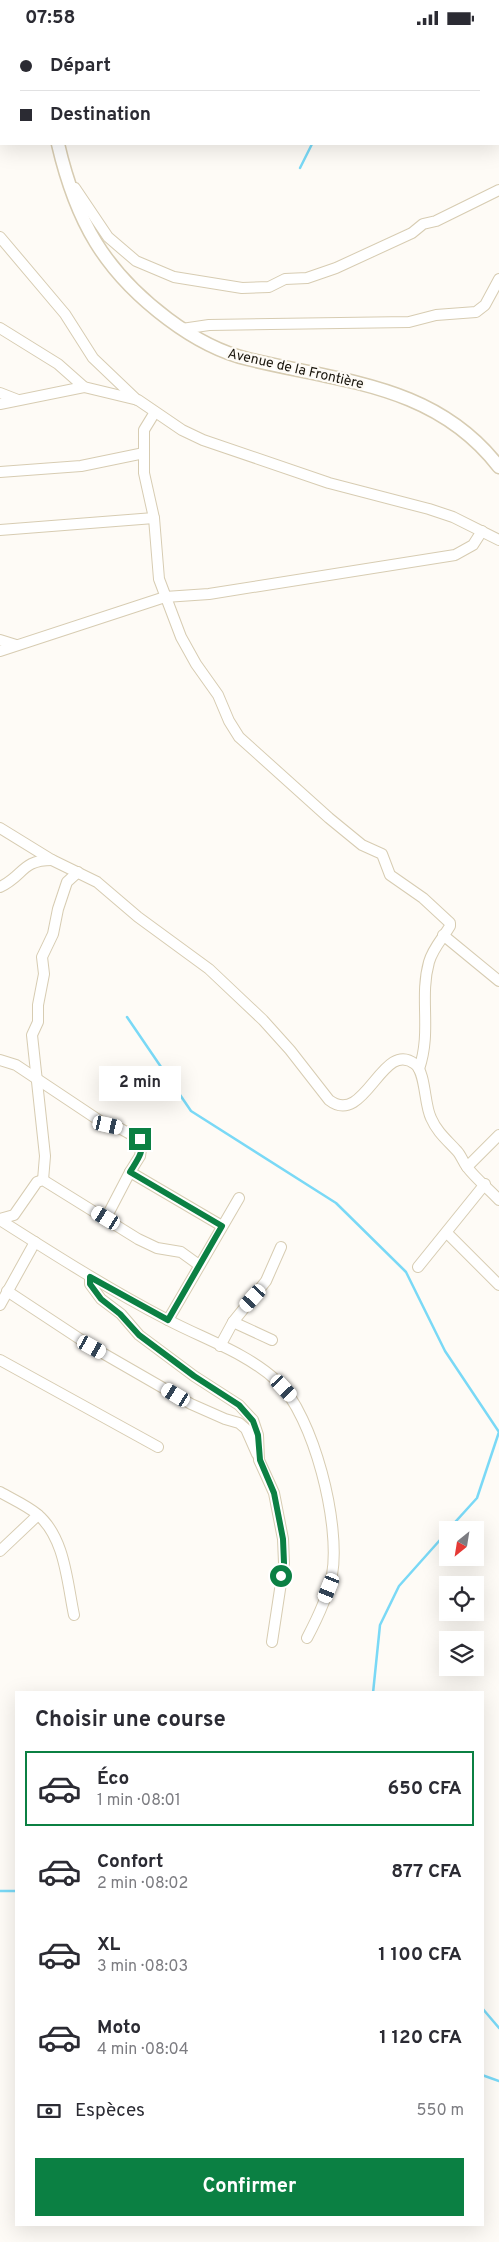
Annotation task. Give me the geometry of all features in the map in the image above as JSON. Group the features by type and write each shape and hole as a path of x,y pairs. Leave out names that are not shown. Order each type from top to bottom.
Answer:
{"street":[{"name":"Avenue de la Frontière","path":"58,145 64,170 90,235 110,266 149,304 182,329 214,347 247,359 354,380 420,405 462,431 499,467"},
{"path":"64,170 108,237 136,261 174,277 237,288 269,287 285,279 307,279 336,268 412,233 423,224 436,221 499,190"},
{"path":"0,237 65,314 92,358 138,400 182,430 219,447 329,483 429,509 499,540"},
{"path":"182,329 209,325 409,322 436,315 476,312 485,305 499,279"},
{"path":"0,328 58,364 84,387"},
{"path":"0,404 84,387 138,400"},
{"path":"0,393 20,401"},
{"path":"154,412 144,430 144,473 154,518 158,579 181,637 196,663 214,687 229,721 239,737 329,818 362,845 384,856 390,875 423,898 448,920 450,926 429,961 426,979 426,1048 419,1069 430,1117 438,1131 458,1151 467,1167 499,1200"},
{"path":"0,472 81,466 144,453"},
{"path":"0,530 154,518"},
{"path":"0,651 165,597 210,594 455,555 473,545 482,531"},
{"path":"0,640 16,645"},
{"path":"0,828 52,860 97,882 138,917 209,969 264,1019 290,1049 329,1100 338,1107 348,1106 356,1101 392,1063 407,1060 419,1069"},
{"path":"0,887 12,881 29,863 40,860 52,860"},
{"path":"43,1180 45,1156 32,1035 38,1022 38,1005 44,974 42,957 53,934 58,909 67,882 78,872"},
{"path":"443,935 499,981"},
{"path":"0,1060 16,1065 103,1123 121,1129 140,1139 142,1143 140,1156 106,1218"},
{"path":"467,1167 499,1135"},
{"path":"130,1172 222,1226"},
{"path":"0,1219 14,1215 37,1182 43,1180 144,1242 157,1248 180,1252 199,1265"},
{"path":"418,1267 485,1184"},
{"path":"168,1320 222,1226 240,1199"},
{"path":"0,1219 90,1277 168,1320 256,1364 277,1381 291,1396 300,1411 313,1444 330,1513 333,1537 332,1573 329,1588 308,1639"},
{"path":"447,1233 499,1285"},
{"path":"0,1305 35,1242"},
{"path":"220,1346 233,1322 266,1281 281,1247"},
{"path":"90,1277 90,1284 101,1299 120,1314 139,1335 194,1376 239,1405 253,1421 258,1435 260,1460"},
{"path":"8,1291 92,1347 191,1404 224,1419 239,1423 246,1429 274,1493 283,1539 284,1563 276,1603 272,1642"},
{"path":"233,1322 272,1340"},
{"path":"0,1360 158,1447"},
{"path":"0,1493 38,1515 52,1533 60,1553 74,1615"},
{"path":"0,1551 38,1515"}],"waterway":[{"path":"300,168 312,145"},
{"path":"127,1017 191,1111 336,1203 406,1272 445,1351 499,1432 477,1498 456,1521"},
{"path":"373,1691 380,1625 399,1586 439,1541"},
{"path":"0,1891 15,1891"},
{"path":"484,2010 499,2028"},
{"path":"484,2076 499,2081"}],"route":[{"path":"140,1139 142,1148 140,1156 130,1172 222,1226 168,1320 90,1277 90,1284 101,1299 120,1314 139,1335 194,1376 239,1405 253,1421 258,1435 260,1460 274,1493 283,1539 284,1563 281,1576"}]}
